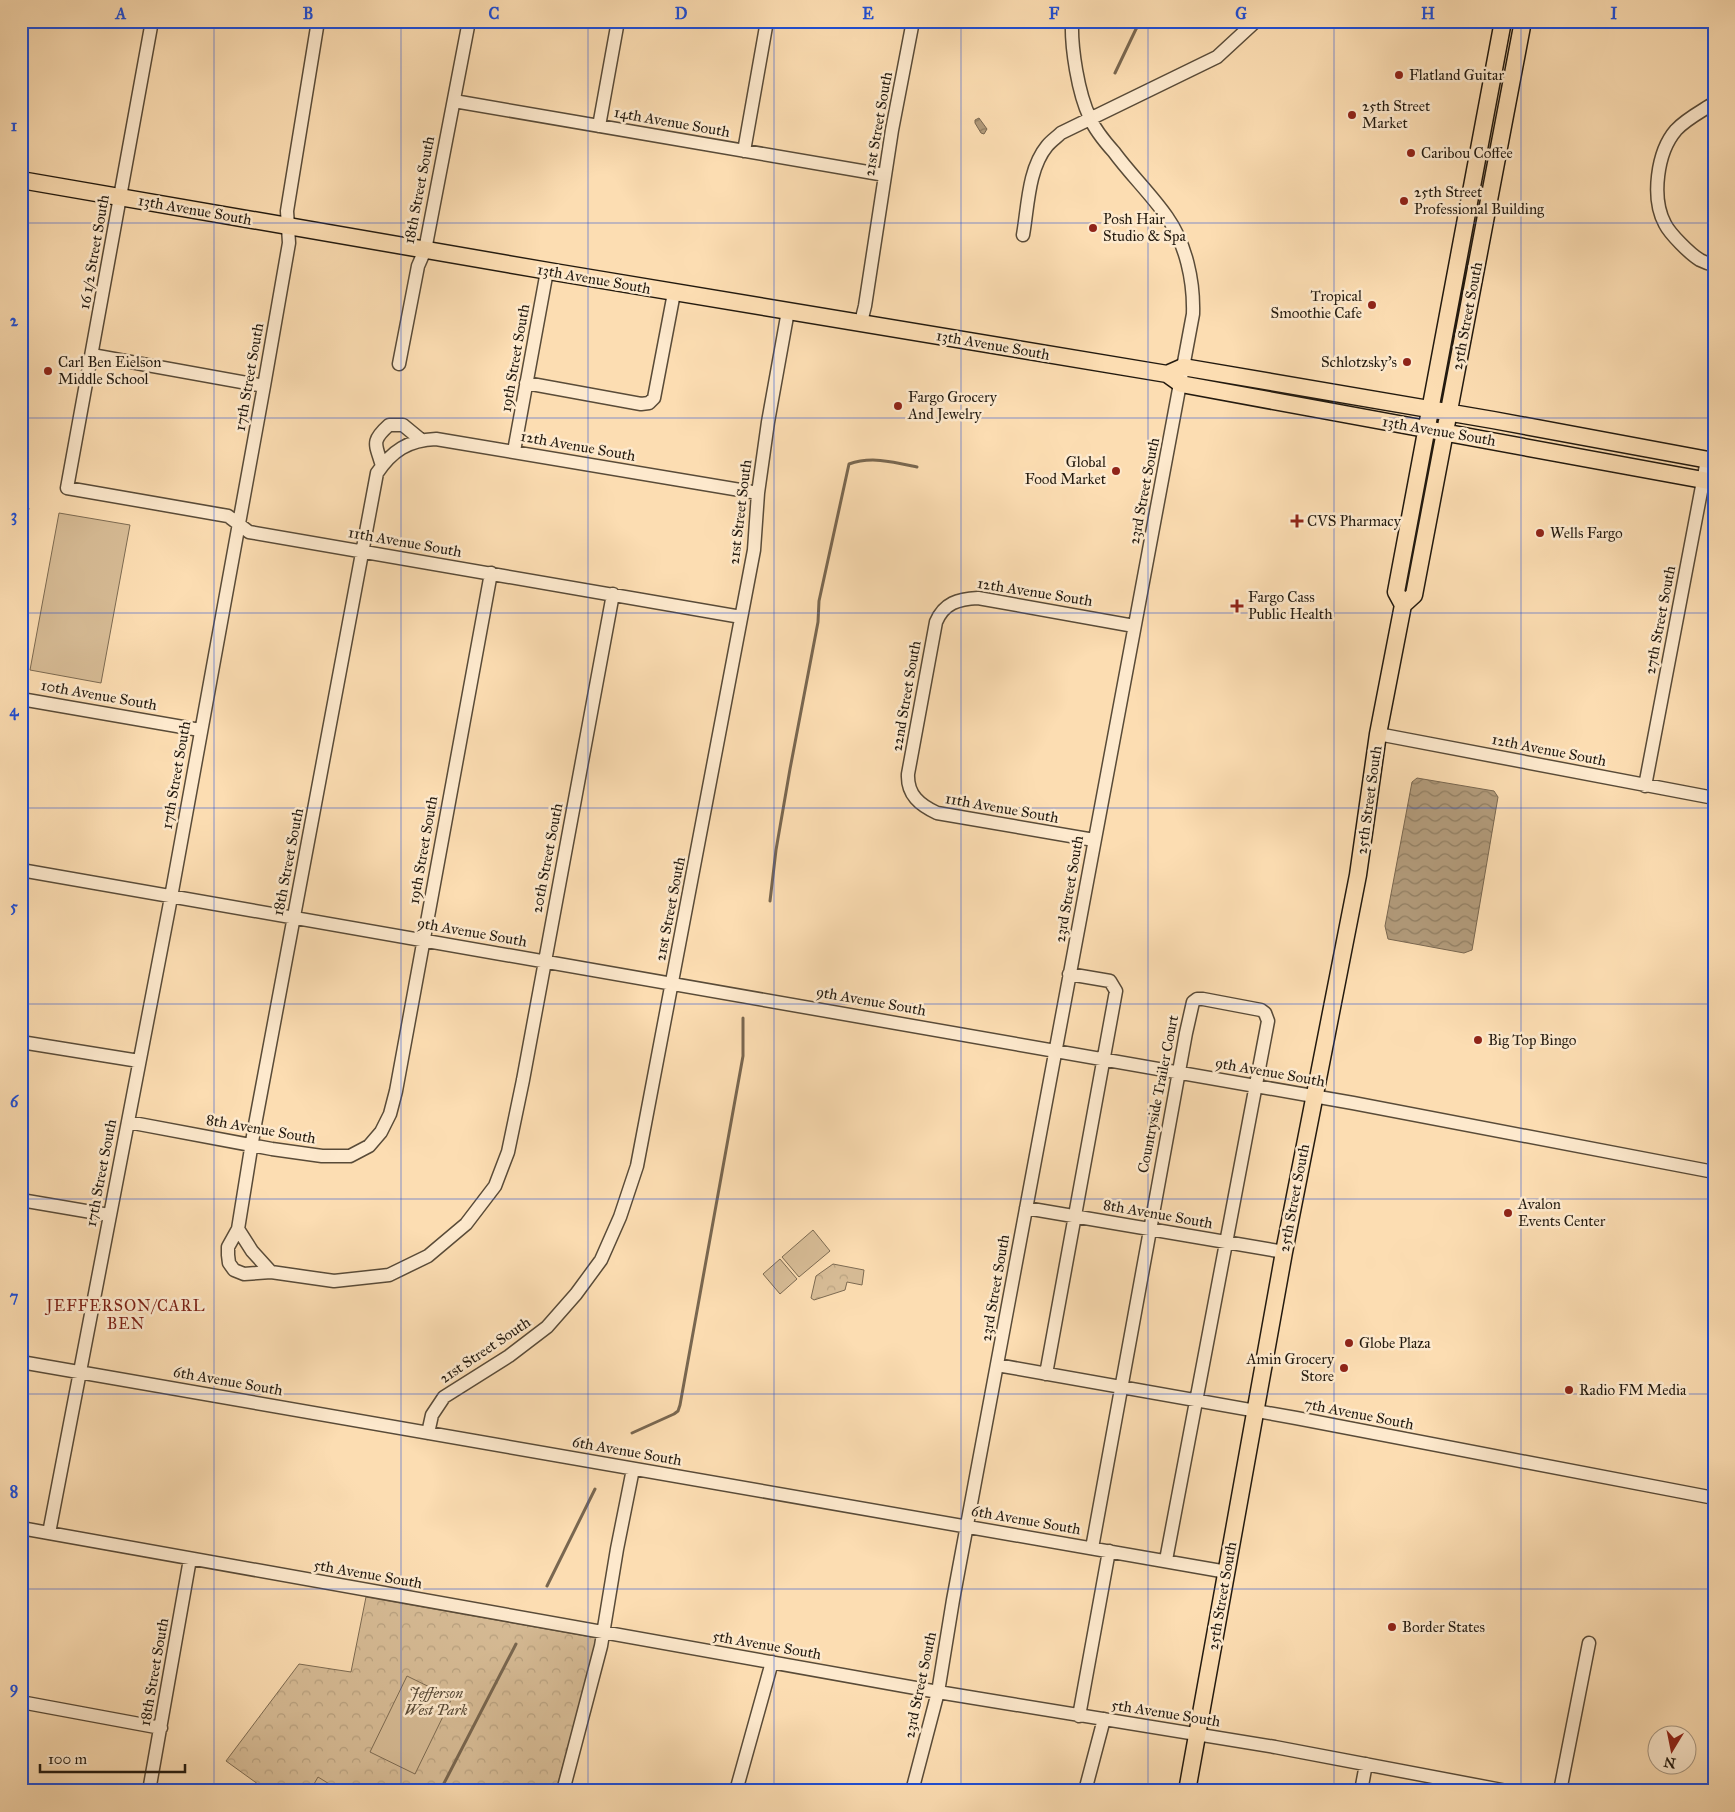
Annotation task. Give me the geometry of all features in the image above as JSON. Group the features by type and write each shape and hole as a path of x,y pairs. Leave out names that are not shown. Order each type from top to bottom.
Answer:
{"main road":[{"name":"25th Street South","path":"1403,605 1396,592 1503,21"},
{"name":"25th Street South","path":"1187,1791 1284,1252 1358,875 1378,734 1403,605 1414,595 1523,21"},
{"name":"13th Avenue South","path":"21,180 674,293 861,322 1167,374 1449,413 1710,460"},
{"name":"13th Avenue South","path":"1182,375 1426,429 1708,481"}],"street":[{"name":"16 1/2 Street South","path":"68,488 152,21"},
{"name":"17th Street South","path":"49,1533 171,897 264,386 289,243 287,211 318,21"},
{"name":"18th Street South","path":"400,364 418,266 425,250 469,21"},
{"path":"598,126 618,21"},
{"path":"744,151 768,21"},
{"name":"21st Street South","path":"861,322 913,21"},
{"name":"23rd Street South","path":"912,1791 938,1692 1094,840 1128,625 1182,375 1190,333 1194,294 1184,250 1176,231 1166,215 1128,172 1090,118 1076,69 1072,40 1072,21"},
{"path":"1023,235 1038,162 1047,146 1061,133 1217,58 1256,21"},
{"name":"14th Avenue South","path":"454,101 885,175"},
{"path":"1714,104 1677,129 1668,142 1659,165 1657,186 1665,224 1683,245 1699,259 1714,266"},
{"name":"19th Street South","path":"514,452 547,271"},
{"path":"526,383 641,404 649,403 654,398 674,293"},
{"name":"21st Street South","path":"428,1433 432,1415 444,1397 509,1356 547,1327 602,1260 620,1217 637,1166 754,550 758,493 768,422 788,311"},
{"path":"92,355 264,386"},
{"path":"382,466 376,444 378,435 389,425 403,425 420,439"},
{"name":"18th Street South","path":"271,1272 244,1274 234,1270 229,1264 228,1247 238,1230 252,1145 377,473 405,445 420,439"},
{"name":"12th Avenue South","path":"420,439 436,439 758,493"},
{"name":"27th Street South","path":"1645,786 1708,481 1710,460"},
{"name":"11th Avenue South","path":"68,488 228,516 249,532 741,617"},
{"name":"19th Street South","path":"382,1132 390,1114 396,1091 491,573"},
{"name":"20th Street South","path":"271,1272 334,1281 389,1275 428,1256 466,1224 495,1186 508,1152 613,594"},
{"name":"12th Avenue South","path":"945,607 958,600 978,598 1128,625"},
{"name":"22nd Street South","path":"912,793 908,782 910,766 936,622 945,607"},
{"name":"10th Avenue South","path":"21,699 200,730"},
{"name":"12th Avenue South","path":"1378,734 1714,798"},
{"name":"11th Avenue South","path":"912,793 918,802 937,813 1094,840"},
{"name":"9th Avenue South","path":"21,870 1255,1085 1714,1172"},
{"path":"1046,1374 1116,991 1110,981 1070,974"},
{"name":"Countryside Trailer Court","path":"1092,1548 1149,1229 1193,1002 1197,999 1203,999 1261,1010 1265,1013 1268,1021 1166,1560"},
{"path":"21,1042 139,1061"},
{"name":"8th Avenue South","path":"128,1122 322,1156 350,1156 369,1146 382,1132"},
{"path":"21,1200 109,1215"},
{"name":"8th Avenue South","path":"1026,1208 1284,1252"},
{"path":"238,1230 252,1251 271,1272"},
{"name":"6th Avenue South","path":"21,1362 1227,1572"},
{"name":"7th Avenue South","path":"997,1366 1120,1386 1714,1498"},
{"path":"563,1791 601,1646 633,1469"},
{"name":"5th Avenue South","path":"21,1528 938,1692 1198,1734 1507,1791"},
{"path":"1079,1716 1109,1551"},
{"name":"18th Street South","path":"149,1791 190,1559"},
{"path":"1560,1791 1589,1643"},
{"path":"736,1791 772,1662"},
{"path":"21,1702 161,1728"},
{"path":"1085,1791 1104,1719"},
{"path":"1361,1791 1366,1764"}],"green space":[{"path":"21,506 29,508 21,548"},
{"path":"59,513 130,525 101,683 30,670"},
{"path":"813,1230 830,1251 799,1277 782,1257"},
{"path":"780,1259 797,1279 780,1294 763,1274"},
{"path":"833,1264 864,1270 862,1285 847,1282 845,1290 814,1300 811,1298 816,1276"},
{"name":"Jefferson West Park","path":"366,1597 597,1638 556,1791 541,1791 519,1786 516,1791 260,1791 262,1787 226,1761 299,1664 351,1672"},
{"path":"407,1676 452,1698 415,1774 370,1752"},
{"path":"318,1777 339,1790 339,1791 310,1791"}],"water":[{"path":"979,118 987,129 984,134 981,133 975,123 975,120"},
{"path":"1417,778 1494,791 1498,797 1472,950 1464,953 1388,939 1385,926 1412,782"}],"waterway":[{"path":"1115,73 1136,29 1142,21"},
{"path":"770,901 776,850 818,622 819,601 849,464 874,460 917,467"},
{"path":"632,1433 674,1414 678,1411 680,1405 743,1056 743,1018"},
{"path":"547,1586 595,1489"},
{"path":"440,1791 516,1644"}],"place":[{"name":"Flatland Guitar","path":"1399,75"},
{"name":"25th Street Market","path":"1352,115"},
{"name":"Caribou Coffee","path":"1411,153"},
{"name":"25th Street Professional Building","path":"1404,201"},
{"name":"Posh Hair Studio & Spa","path":"1093,228"},
{"name":"Tropical Smoothie Cafe","path":"1372,305"},
{"name":"Schlotzsky's","path":"1407,362"},
{"name":"Carl Ben Eielson Middle School","path":"48,371"},
{"name":"Fargo Grocery And Jewelry","path":"898,406"},
{"name":"Global Food Market","path":"1116,471"},
{"name":"CVS Pharmacy","path":"1297,521"},
{"name":"Wells Fargo","path":"1540,533"},
{"name":"Fargo Cass Public Health","path":"1237,606"},
{"name":"Big Top Bingo","path":"1478,1040"},
{"name":"Avalon Events Center","path":"1508,1213"},
{"name":"Globe Plaza","path":"1349,1343"},
{"name":"Amin Grocery Store","path":"1344,1368"},
{"name":"Radio FM Media","path":"1569,1390"},
{"name":"Border States","path":"1392,1627"}],"district":[{"name":"JEFFERSON/CARL BEN","path":"126,1314"}]}
